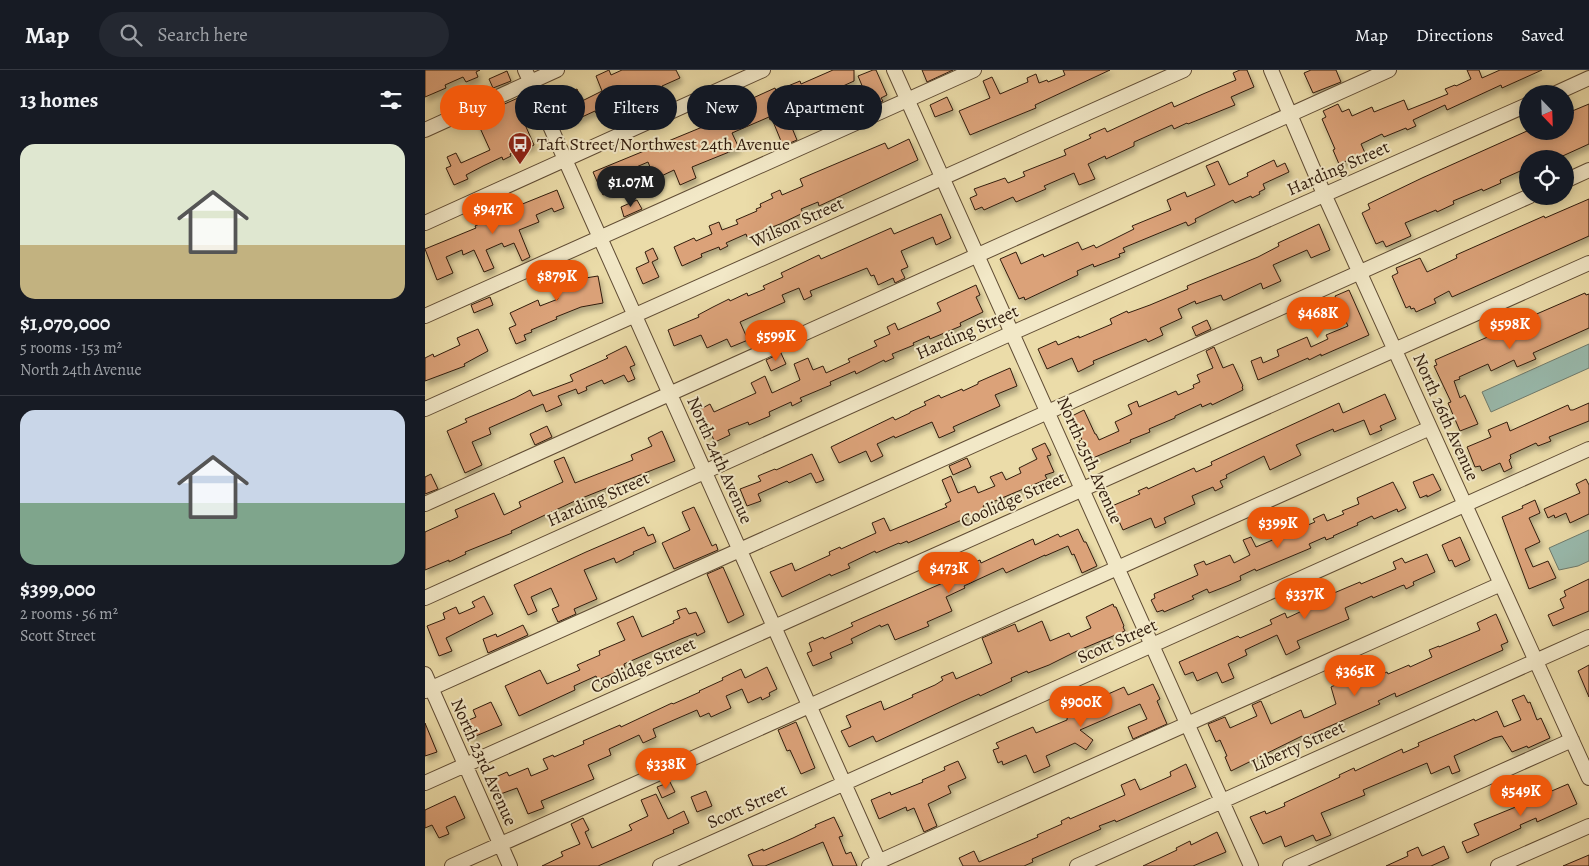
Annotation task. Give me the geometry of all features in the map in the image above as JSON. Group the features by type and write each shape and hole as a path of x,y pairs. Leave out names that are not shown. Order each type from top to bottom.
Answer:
{"street":[{"path":"425,130 527,76 557,70"},
{"path":"425,223 763,70"},
{"name":"North 25th Avenue","path":"894,70 1251,866"},
{"path":"425,316 974,70"},
{"name":"Wilson Street","path":"425,409 1185,70"},
{"name":"North 26th Avenue","path":"1271,70 1359,272 1589,778"},
{"path":"425,504 1389,70"},
{"name":"North 24th Avenue","path":"527,76 843,783 876,865"},
{"path":"1574,85 1589,78"},
{"name":"Harding Street","path":"425,598 1013,332 1519,109"},
{"path":"1574,177 1589,170"},
{"path":"428,689 1519,201"},
{"name":"Coolidge Street","path":"425,783 1081,488 1589,263"},
{"path":"452,866 1430,428"},
{"name":"Scott Street","path":"660,866 1589,450"},
{"path":"876,865 1501,584"},
{"name":"Liberty Street","path":"1077,866 1589,637"},
{"name":"North 23rd Avenue","path":"425,674 428,689 465,765 510,866"},
{"path":"1290,866 1572,740"},
{"path":"1498,866 1589,826"}],"shaded area":[{"path":"1589,344 1589,368 1491,412 1482,392"},
{"path":"1589,530 1589,561 1578,566 1559,570 1549,548"}],"building":[{"path":"425,70 480,70 476,72 478,77 466,82 463,77 445,85 440,85 440,91 425,97"},
{"path":"609,70 611,75 622,70 676,70 680,78 664,85 600,85 596,76"},
{"path":"833,70 854,70 854,81 845,85 790,85 800,81 801,84"},
{"path":"876,70 887,95 882,98 882,85 862,85 858,76"},
{"path":"922,70 953,70 927,82"},
{"path":"1063,70 1110,70 1035,105 1036,108 970,135 959,111 990,98 983,81 992,77 1000,94 1028,82 1027,78 1036,74 1039,83 1047,80 1048,82 1065,75"},
{"path":"1247,70 1254,87 1231,97 1235,105 1174,129 1172,125 1134,142 1134,146 1106,159 1105,156 1088,164 1095,179 1079,185 1074,173 1044,186 1046,189 1016,202 1013,197 984,210 982,207 975,210 970,198 977,195 974,189 1005,178 1008,183 1025,176 1023,172 1066,155 1064,150 1091,138 1089,135 1105,128 1107,132 1172,102 1174,107 1236,80 1233,73"},
{"path":"1311,70 1336,70 1341,82 1313,93 1304,73"},
{"path":"1467,70 1479,70 1482,78 1500,70 1542,70 1502,88 1501,85 1447,110 1445,105 1413,120 1416,126 1407,130 1406,128 1384,137 1382,134 1361,144 1365,153 1339,164 1333,150 1335,149 1322,119 1326,117 1323,111 1338,104 1342,112 1349,109 1352,116 1372,107 1374,112 1404,100 1408,110 1448,94 1445,89 1471,79"},
{"path":"507,71 511,81 501,85 492,85 489,79"},
{"path":"767,92 767,118 757,122 757,96"},
{"path":"595,94 595,111 585,116 585,100"},
{"path":"947,97 953,110 935,117 930,105"},
{"path":"515,99 515,130 527,130 534,145 510,154 511,156 503,160 502,157 483,166 466,175 468,179 454,185 446,168 451,166 447,157 456,153 461,163 490,150 481,130 505,130 505,104"},
{"path":"1589,104 1589,144 1574,151 1519,150 1519,172 1500,180 1501,183 1453,201 1454,204 1437,212 1436,210 1405,223 1411,236 1386,247 1383,241 1376,244 1362,213 1370,209 1368,204 1519,135 1519,140 1574,140 1574,110"},
{"path":"695,130 739,130 732,133 739,148 692,167 696,178 680,185 674,170 655,179 648,162 627,171 630,178 617,183 619,188 603,195 593,172"},
{"path":"776,130 793,130 797,140 778,148 776,143 781,141"},
{"path":"909,139 918,160 819,206 818,202 801,209 803,213 747,237 746,234 726,243 728,246 720,250 719,247 701,254 702,257 682,266 674,247 694,238 696,241 712,234 709,226 719,222 722,230 738,224 736,220 757,211 756,209 761,207 760,204 773,198 771,194 780,190 782,195 803,186 800,179 885,143 888,149"},
{"path":"1274,160 1277,167 1285,163 1289,172 1263,184 1265,189 1259,192 1260,194 1235,203 1233,200 1195,219 1196,222 1188,226 1186,222 1123,248 1125,252 1119,254 1120,257 1094,267 1093,264 1077,271 1078,275 1025,300 1024,297 1019,299 1000,259 1016,252 1021,264 1043,254 1044,257 1078,242 1082,250 1094,245 1096,248 1134,229 1132,226 1171,210 1167,200 1185,192 1187,197 1215,185 1206,166 1218,161 1229,185 1248,176 1247,173"},
{"path":"557,190 564,208 554,212 552,208 536,215 539,222 519,230 530,257 522,261 514,243 504,247 502,243 486,250 494,268 484,272 474,250 463,255 462,250 446,257 453,273 437,280 425,249 476,228 475,226 515,207"},
{"path":"1589,199 1589,236 1452,297 1449,291 1434,299 1436,303 1416,312 1410,306 1406,308 1392,276 1398,273 1396,268 1420,258 1427,272 1457,258 1456,255 1544,216 1545,218"},
{"path":"637,200 642,209 624,217 621,207"},
{"path":"941,214 951,238 936,245 933,237 901,251 908,267 901,270 905,278 895,283 893,278 878,285 874,275 871,276 867,268 810,291 812,296 804,300 799,288 782,295 785,302 740,322 748,340 731,347 727,339 707,348 701,335 674,346 668,330 699,317 698,315 729,299 730,301 747,293 748,296 765,289 763,286 783,277 781,273 819,255 821,259 891,228 894,234"},
{"path":"1319,224 1330,250 1311,258 1307,250 1273,265 1281,281 1263,289 1261,283 1225,300 1223,300 1221,295 1196,304 1195,301 1178,309 1182,318 1160,328 1163,335 1148,342 1146,339 1093,361 1094,364 1078,372 1072,358 1047,369 1038,349 1056,341 1058,345 1079,336 1079,338 1112,324 1110,319 1188,289 1187,286 1258,257 1279,246 1278,243"},
{"path":"653,248 658,259 652,262 659,277 643,284 636,268 649,262 645,252"},
{"path":"563,266 565,272 575,268 579,279 598,276 603,303 581,307 556,317 557,319 531,330 532,332 524,335 526,340 516,344 509,328 516,325 510,313 538,300 540,306 558,299 547,273"},
{"path":"976,285 980,295 976,297 983,312 960,323 961,326 930,339 929,336 913,343 914,345 892,354 894,358 885,362 884,360 856,374 855,371 830,382 831,385 800,398 802,401 792,406 791,402 769,412 770,416 749,425 748,422 728,430 730,435 715,442 712,436 709,438 697,411 710,404 714,412 756,393 751,383 765,376 772,393 800,380 794,364 808,358 813,370 823,366 826,373 850,362 848,359 877,346 874,341 890,334 887,327 895,323 898,330 941,311 937,303"},
{"path":"1349,290 1369,335 1321,356 1321,354 1309,360 1308,358 1258,380 1251,361 1261,357 1263,363 1279,356 1277,350 1307,337 1311,347 1328,339 1326,335 1348,326 1340,309 1318,319 1315,310 1337,301 1335,296"},
{"path":"1585,293 1586,295 1589,294 1589,328 1533,353 1536,359 1517,367 1514,360 1491,371 1488,364 1454,381 1460,398 1465,395 1478,424 1460,431 1448,403 1451,402 1434,366 1437,365 1435,360 1515,325 1516,327 1533,319 1532,316"},
{"path":"490,297 493,305 474,313 471,305"},
{"path":"1207,320 1211,329 1196,336 1192,327"},
{"path":"478,329 488,351 464,364 465,366 425,381 425,358 433,354 434,357 460,345 457,338"},
{"path":"626,346 635,365 630,367 635,379 628,382 624,375 604,384 602,380 586,387 587,390 578,394 576,389 558,396 562,405 546,412 543,404 489,428 491,434 472,442 482,465 465,473 447,431 467,422 465,419 530,390 533,396 573,381 570,375 608,358 606,356"},
{"path":"1214,347 1223,368 1233,364 1243,390 1212,405 1211,403 1202,407 1201,404 1149,429 1150,432 1130,440 1131,442 1088,460 1079,441 1082,440 1072,416 1084,410 1099,440 1119,431 1115,422 1132,414 1128,405 1137,401 1139,407 1176,391 1178,395 1194,388 1193,385 1200,382 1197,375 1213,368 1206,351"},
{"path":"781,353 786,364 771,371 766,360"},
{"path":"1010,368 1017,386 995,395 1000,406 953,427 955,431 939,438 932,422 895,438 894,436 877,444 883,456 871,462 866,451 839,463 831,447 893,417 895,420 910,413 926,405 924,402 939,395 941,398 962,389 963,391"},
{"path":"1385,394 1396,419 1380,426 1382,430 1370,435 1364,420 1334,432 1333,429 1296,445 1301,455 1270,470 1264,456 1226,475 1227,478 1220,481 1223,487 1215,491 1213,487 1192,496 1195,504 1164,518 1166,523 1155,528 1151,518 1123,530 1112,506 1140,494 1138,491 1147,487 1148,489 1194,468 1196,472 1212,465 1211,462 1339,403 1343,413"},
{"path":"1589,403 1589,421 1549,437 1551,441 1538,446 1536,443 1510,455 1511,458 1509,460 1512,468 1504,472 1500,463 1482,471 1480,466 1475,467 1467,447 1491,437 1488,430 1507,422 1510,431 1568,405 1570,410 1573,410"},
{"path":"547,426 552,437 535,445 530,434"},
{"path":"662,431 675,461 577,500 511,531 512,533 465,552 466,554 449,562 449,560 425,570 425,532 458,517 455,510 494,493 504,515 521,507 519,502 563,482 554,461 564,457 575,483 633,460 631,455 652,446 648,438"},
{"path":"1045,443 1051,455 1047,456 1054,472 1045,475 1047,479 983,506 985,510 908,543 907,541 899,543 876,553 875,551 848,564 850,568 831,576 830,574 782,597 770,572 792,563 795,571 830,555 829,552 840,547 841,549 876,533 872,523 884,518 890,531 947,507 945,504 951,501 942,480 951,476 958,493 975,486 978,493 995,486 990,477 1002,472 1006,480 1021,473 1019,468 1037,459 1032,449"},
{"path":"812,454 824,480 816,483 811,473 789,483 787,481 758,494 761,501 747,506 740,489 761,481 758,476"},
{"path":"967,458 971,467 953,475 949,466"},
{"path":"431,474 438,489 425,494 425,477"},
{"path":"1433,474 1441,490 1427,497 1427,495 1420,498 1413,482"},
{"path":"1586,479 1589,485 1589,514 1570,523 1566,513 1555,518 1554,515 1548,518 1544,509 1580,493 1576,484"},
{"path":"1393,482 1406,508 1398,512 1397,509 1374,519 1372,516 1334,537 1326,540 1325,537 1309,544 1311,548 1240,576 1241,580 1209,593 1207,589 1192,596 1194,599 1164,612 1163,610 1157,612 1151,600 1155,598 1154,594 1198,575 1194,565 1204,561 1206,565 1230,555 1234,563 1250,555 1243,540 1251,537 1256,547 1315,522 1313,519 1324,514 1327,521 1344,514 1342,511 1359,504 1357,498"},
{"path":"1535,500 1540,513 1529,518 1540,542 1525,549 1533,567 1548,561 1556,578 1529,589 1502,517 1523,508 1522,506"},
{"path":"694,507 712,546 716,544 718,550 674,569 662,543 690,530 682,512"},
{"path":"644,527 648,536 653,534 656,542 633,552 634,554 616,563 614,558 584,570 597,599 574,609 576,614 558,622 552,609 559,606 551,588 531,597 537,611 528,615 514,585"},
{"path":"1078,529 1097,566 1082,573 1074,554 1072,555 1068,546 1006,573 1003,568 964,586 965,588 946,597 952,611 927,622 929,626 895,640 888,624 881,627 880,625 851,639 853,643 830,653 832,658 813,666 807,653 812,651 809,643 823,637 824,639 853,626 851,623 945,582 943,578 949,576 948,574 980,560 981,563 1033,539 1035,545 1058,534 1060,537"},
{"path":"1460,537 1470,560 1455,567 1452,560 1449,561 1442,545"},
{"path":"1427,554 1435,572 1413,582 1414,585 1406,589 1404,585 1345,608 1349,619 1297,641 1300,648 1286,655 1277,635 1245,650 1247,655 1228,664 1234,678 1222,683 1217,672 1197,681 1193,672 1185,675 1179,662 1238,636 1240,638 1272,624 1270,620 1285,613 1287,618 1302,611 1301,608 1333,591 1334,593 1360,582 1361,584 1396,569 1393,562 1402,558 1405,563"},
{"path":"723,567 744,615 728,623 707,574"},
{"path":"1589,579 1589,611 1553,626 1548,615 1564,608 1560,599 1566,596 1564,591"},
{"path":"484,596 493,614 446,638 452,651 439,656 427,626 445,619 443,613 456,607 459,614 475,607 472,602"},
{"path":"1113,604 1116,607 1125,631 1049,665 1011,678 1012,681 980,696 979,694 961,702 876,742 873,736 849,747 841,731 851,727 846,716 881,701 884,710 935,685 943,680 941,677 953,672 956,679 992,663 982,638 1015,624 1018,632 1042,621 1050,641 1069,633 1071,637 1091,628 1086,617"},
{"path":"686,608 689,614 696,612 705,632 697,636 696,633 624,664 625,668 598,680 596,676 574,686 575,690 519,716 505,686 540,670 547,684 580,670 577,665 600,655 599,651 625,640 617,623 633,616 642,637 674,623 673,621 680,618 677,611"},
{"path":"1496,614 1508,642 1501,645 1503,650 1396,697 1395,693 1378,701 1380,704 1303,738 1302,736 1231,771 1220,740 1216,742 1208,724 1225,717 1230,728 1257,716 1252,705 1261,701 1271,724 1301,710 1304,718 1308,717 1336,704 1331,687 1348,679 1351,687 1387,672 1388,674 1409,665 1410,667 1432,657 1429,650 1480,630 1477,623"},
{"path":"523,625 528,635 488,653 483,639 496,634 497,637"},
{"path":"1589,665 1589,697 1578,671"},
{"path":"767,667 777,689 769,693 770,696 762,700 761,697 748,703 742,689 726,696 731,708 711,717 709,713 700,717 697,710 653,729 656,737 643,743 639,735 609,749 611,755 588,765 594,779 541,801 544,808 528,814 517,788 495,796 489,780 507,772 509,776 528,768 531,776 548,769 543,759 553,755 554,757 584,744 583,741 620,725 621,727 700,692 741,669 745,678"},
{"path":"1153,684 1160,699 1157,701 1167,724 1133,739 1128,727 1147,719 1140,704 1080,730 1093,740 1086,750 1075,743 1046,756 1050,766 1034,773 1026,755 1003,765 1002,761 998,763 993,750 999,748 996,743 1033,727 1036,733 1067,720 1068,710 1077,712 1091,705 1090,702 1124,687 1128,695"},
{"path":"1524,695 1528,703 1530,702 1537,720 1541,718 1550,738 1528,748 1527,746 1512,752 1502,736 1494,738 1454,756 1460,771 1452,774 1449,766 1431,774 1427,763 1363,790 1365,795 1321,813 1331,835 1316,841 1313,835 1285,847 1281,836 1263,844 1250,817 1265,811 1266,814 1285,806 1284,803 1340,777 1339,775 1354,768 1355,771 1402,749 1403,753 1419,746 1418,743 1474,719 1475,721 1497,711 1504,727 1521,720 1512,700"},
{"path":"491,702 502,725 471,738 464,722 476,717 473,710"},
{"path":"796,722 815,768 801,774 790,750 787,751 778,730"},
{"path":"425,723 437,752 425,756"},
{"path":"958,761 966,778 948,786 951,793 928,804 937,826 924,832 914,808 907,811 906,807 879,819 871,800 890,792 891,795 923,782 922,780 945,770 944,767"},
{"path":"1186,764 1196,787 1116,822 1115,820 1099,826 1101,829 1032,859 1033,862 1024,866 963,866 959,858 974,851 979,862 1038,837 1037,835 1062,824 1061,821 1069,817 1070,819 1125,795 1121,785 1135,779 1140,790 1171,776 1170,772"},
{"path":"670,782 675,792 662,798 657,787"},
{"path":"1568,784 1577,804 1537,822 1536,818 1520,825 1521,828 1467,853 1462,842 1479,835 1474,824 1526,803 1524,798 1531,795 1533,799"},
{"path":"706,791 712,806 697,812 691,797"},
{"path":"656,794 668,819 684,811 689,823 673,830 674,833 598,866 542,866 563,856 561,852 580,844 571,824 583,818 589,830 585,832 592,848 632,830 629,825 648,816 641,800"},
{"path":"455,796 465,818 446,827 449,834 439,838 432,825 425,828 425,810"},
{"path":"834,817 843,836 839,837 846,854 851,852 857,866 833,866 823,842 765,866 753,866 748,855 763,849 763,851 793,838 816,827 815,825"},
{"path":"1217,832 1226,852 1193,866 1143,866 1177,850 1176,848 1190,841 1191,845"},
{"path":"1444,846 1449,858 1431,866 1386,866 1408,856 1407,852 1418,847 1422,856"},
{"path":"1589,855 1589,866 1563,866"}],"place":[{"name":"Taft Street/Northwest 24th Avenue","path":"520,165"}]}
